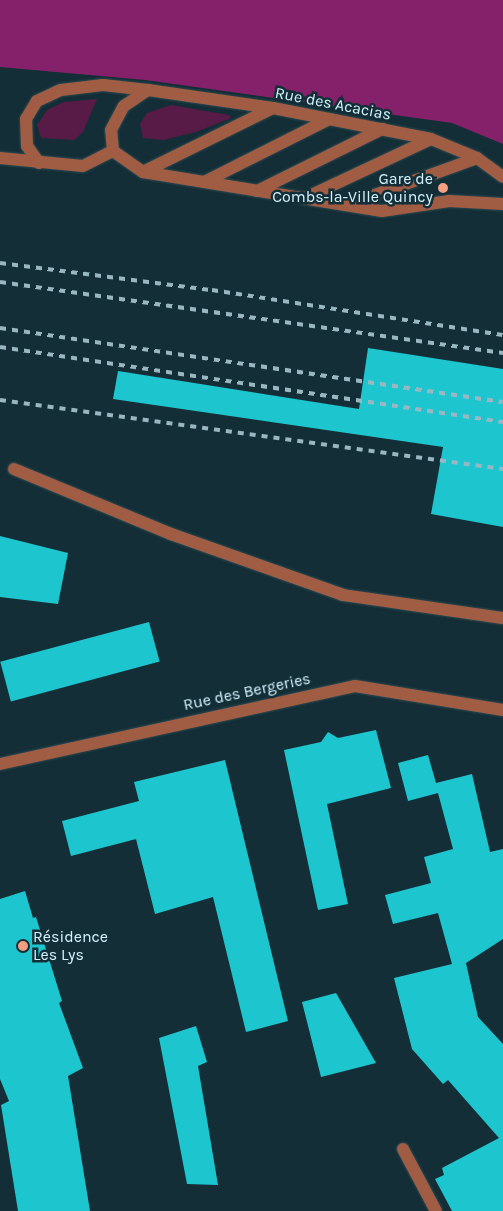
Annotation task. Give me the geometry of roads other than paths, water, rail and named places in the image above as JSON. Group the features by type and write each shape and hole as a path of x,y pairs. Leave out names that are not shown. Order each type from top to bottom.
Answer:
{"street":[{"name":"Rue des Acacias","path":"39,163 27,146 26,119 37,101 62,90 103,86 148,90 273,108 430,139 477,158 503,177"},
{"path":"148,90 124,106 111,130 113,151 143,172 382,211 449,201 503,204"},
{"path":"143,172 273,108"},
{"path":"204,182 329,119"},
{"path":"257,190 382,129"},
{"path":"305,198 430,139"},
{"path":"0,158 83,166 113,151"},
{"path":"349,205 477,158"},
{"path":"14,469 171,534 343,595 503,618"},
{"name":"Rue des Bergeries","path":"0,764 355,686 503,710"},
{"path":"403,1149 436,1211"}],"railway":[{"path":"0,263 212,290 503,335"},
{"path":"0,282 503,353"},
{"path":"0,328 503,402"},
{"path":"0,347 503,422"},
{"path":"0,400 503,469"}],"place":[{"name":"Gare de Combs-la-Ville Quincy","path":"443,188"},
{"name":"Résidence Les Lys","path":"23,946"}]}
